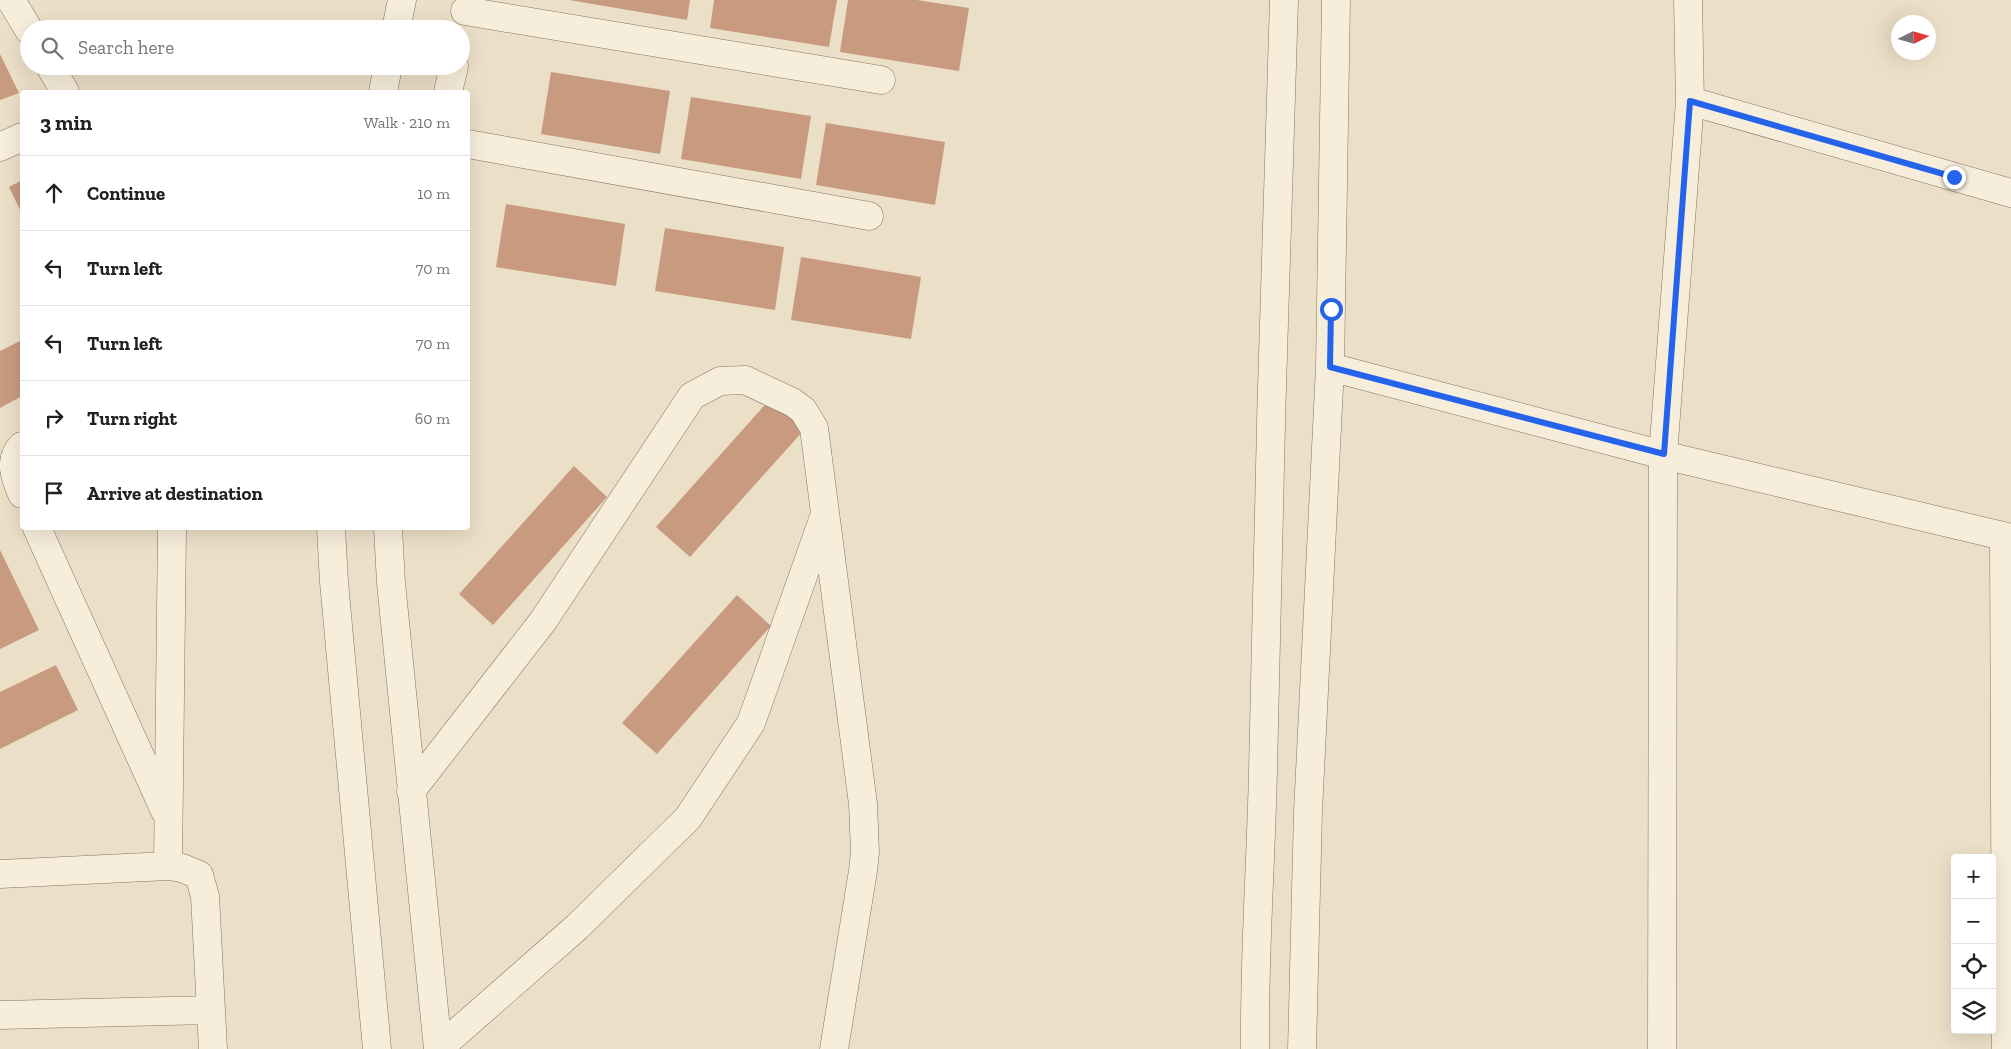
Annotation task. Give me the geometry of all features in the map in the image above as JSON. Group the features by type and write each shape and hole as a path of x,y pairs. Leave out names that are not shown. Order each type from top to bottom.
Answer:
{"street":[{"path":"398,20 402,0"},
{"path":"1255,1049 1254,978 1262,811 1270,409 1284,0"},
{"path":"1302,1049 1308,812 1330,367 1336,0"},
{"path":"1662,1049 1664,454 1690,101 1688,0"},
{"path":"8,5 21,20"},
{"path":"464,13 881,80"},
{"path":"56,75 65,90"},
{"path":"383,90 386,75"},
{"path":"448,90 452,75"},
{"path":"1690,101 2011,193"},
{"path":"0,147 20,138"},
{"path":"470,144 868,216"},
{"path":"1330,367 1664,454 2007,537 2006,1049"},
{"path":"411,791 543,622 692,396 720,381 745,380 792,402 803,410 814,428 862,779 865,852 834,1049"},
{"path":"20,450 13,462 15,477 20,489"},
{"path":"438,1049 577,927 688,818 751,723 826,512"},
{"path":"38,530 168,820"},
{"path":"168,866 172,530"},
{"path":"331,530 334,582 377,1049"},
{"path":"388,530 391,583 438,1049"},
{"path":"0,874 168,866 192,871 199,876 203,883 205,896 213,1049"},
{"path":"0,1015 210,1010"}],"building":[{"path":"569,0 690,0 687,20"},
{"path":"714,0 837,0 829,47 710,28"},
{"path":"848,0 917,0 969,8 959,71 840,52"},
{"path":"0,54 19,93 0,100"},
{"path":"551,72 670,91 660,154 541,134"},
{"path":"691,97 811,116 801,179 681,159"},
{"path":"826,123 945,142 935,205 816,185"},
{"path":"20,181 20,210 9,187"},
{"path":"506,204 625,224 616,286 496,267"},
{"path":"665,228 784,247 775,310 655,291"},
{"path":"801,257 921,277 911,339 791,320"},
{"path":"20,341 20,397 0,408 0,351"},
{"path":"770,399 804,430 690,557 656,527"},
{"path":"574,466 607,497 493,625 459,594"},
{"path":"0,550 39,630 0,649"},
{"path":"737,595 771,626 657,754 622,723"},
{"path":"56,665 78,710 0,749 0,692"}],"route":[{"path":"1331,309 1330,367 1664,454 1690,101 1954,177"}]}
